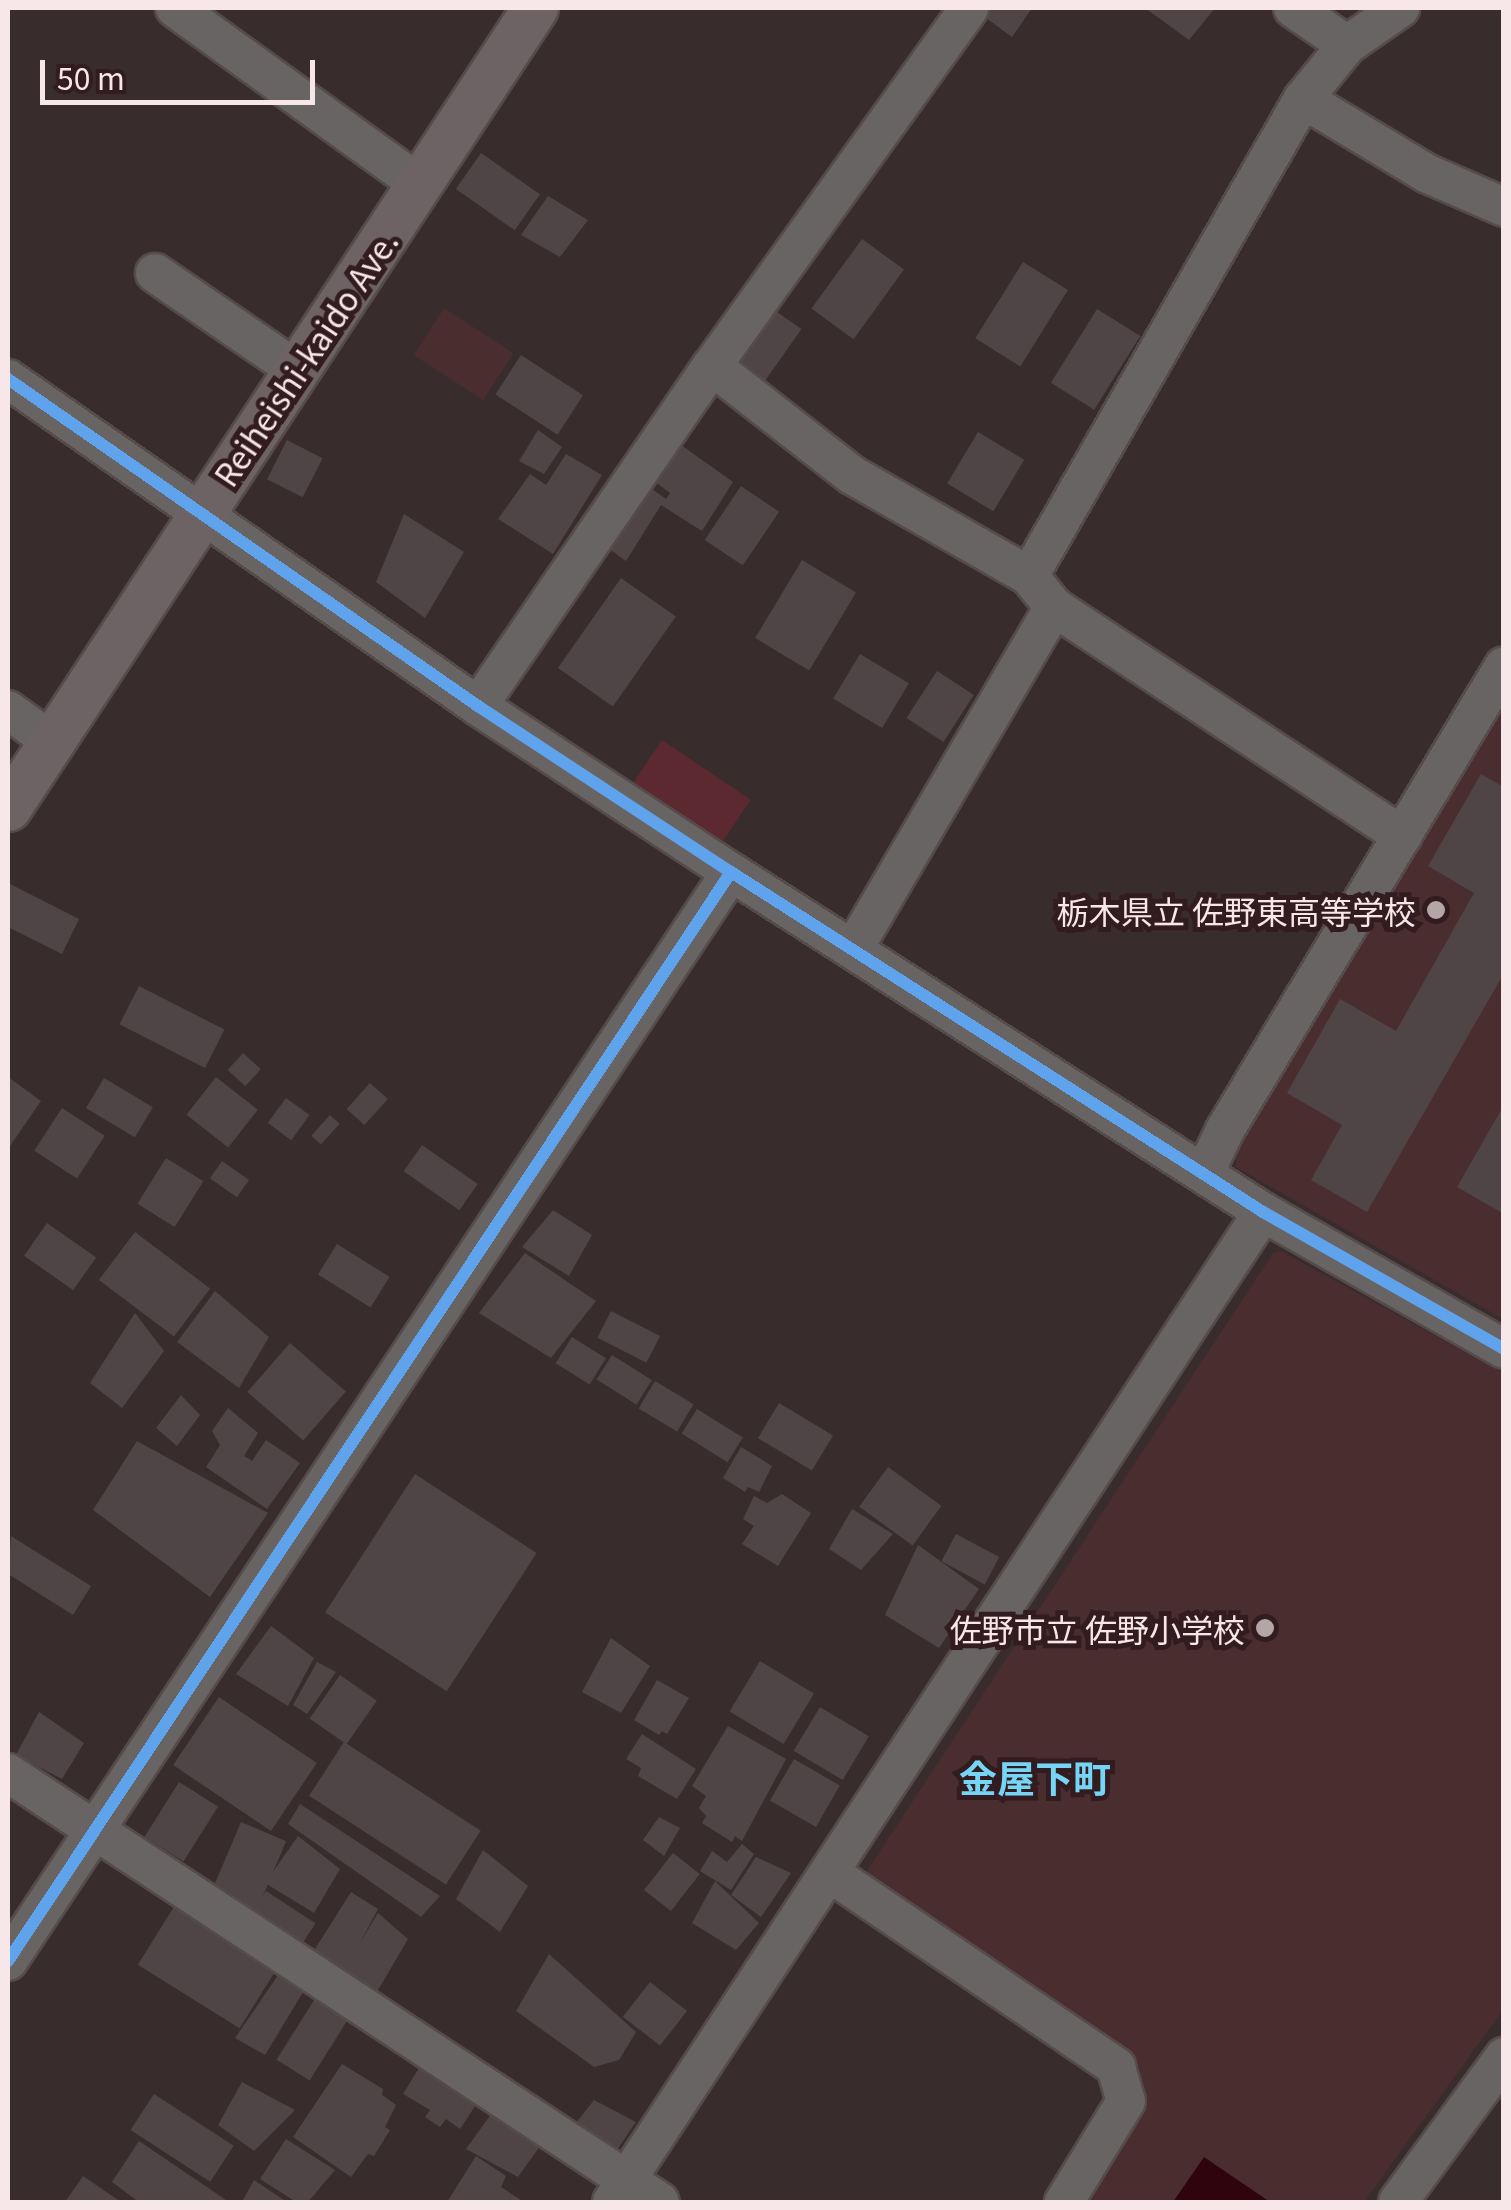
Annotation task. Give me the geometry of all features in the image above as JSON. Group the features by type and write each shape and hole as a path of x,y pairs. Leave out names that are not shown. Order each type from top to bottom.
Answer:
{"main road":[{"name":"Reiheishi-kaido Ave.","path":"8,808 535,8"}],"street":[{"path":"175,8 420,184"},
{"path":"478,706 712,366 969,8"},
{"path":"1294,8 1347,45"},
{"path":"1029,576 1304,99 1347,45 1400,8"},
{"path":"1304,99 1428,174 1504,207"},
{"path":"155,273 298,371"},
{"path":"712,366 852,475 1029,576 1054,607 1402,836"},
{"path":"8,379 478,706 732,872 1263,1212 1504,1349"},
{"path":"854,948 1054,607"},
{"path":"1205,1172 1225,1130 1504,666"},
{"path":"8,710 52,742"},
{"path":"8,1961 732,872"},
{"path":"619,2192 1263,1212"},
{"path":"8,1774 619,2192 660,2202"},
{"path":"830,1873 1116,2067 1126,2101 1067,2201"},
{"path":"1398,2202 1504,2057"}],"shaded area":[{"path":"444,308 514,353 483,400 414,355"},
{"name":"栃木県立 佐野東高等学校","path":"1503,687 1503,1319 1236,1167 1235,1133"},
{"path":"662,740 751,800 720,845 631,786"},
{"name":"佐野市立 佐野小学校","path":"1281,1251 1503,1373 1503,2010 1364,2202 1088,2202 1082,2188 1132,2103 859,1883 1273,1253"},
{"path":"1204,2157 1270,2202 1173,2202"}],"building":[{"path":"981,8 1032,8 1012,37 978,12"},
{"path":"1145,8 1215,8 1189,40"},
{"path":"481,153 540,194 515,230 456,189"},
{"path":"548,196 588,220 560,257 521,235"},
{"path":"862,239 904,270 854,339 811,309"},
{"path":"1023,262 1068,290 1020,366 975,338"},
{"path":"767,305 801,329 760,389 725,365"},
{"path":"1097,309 1140,336 1094,410 1051,383"},
{"path":"521,355 583,395 557,435 495,394"},
{"path":"538,430 562,447 544,474 519,461"},
{"path":"978,432 1024,460 993,511 947,483"},
{"path":"287,440 323,458 303,497 267,479"},
{"path":"677,442 733,482 702,531 661,505 626,561 601,543 642,482 666,499 670,493 653,480"},
{"path":"566,454 602,475 553,554 498,519 530,474 546,485"},
{"path":"741,486 779,512 743,566 705,540"},
{"path":"404,514 464,552 425,618 376,582"},
{"path":"802,560 856,592 809,670 755,638"},
{"path":"621,578 676,616 613,707 558,668"},
{"path":"860,654 909,683 882,728 833,699"},
{"path":"937,671 974,695 943,742 907,718"},
{"path":"1481,774 1504,787 1504,973 1367,1212 1311,1180 1342,1125 1287,1093 1340,999 1396,1031 1474,893 1428,866"},
{"path":"8,883 79,919 62,954 8,927"},
{"path":"139,986 225,1030 205,1068 119,1024"},
{"path":"243,1053 261,1069 245,1086 228,1070"},
{"path":"8,1077 41,1101 8,1149"},
{"path":"216,1077 258,1110 228,1147 186,1115"},
{"path":"104,1078 153,1107 135,1137 86,1108"},
{"path":"370,1083 388,1099 364,1125 347,1109"},
{"path":"286,1098 309,1115 291,1140 268,1123"},
{"path":"1504,1105 1504,1214 1457,1187"},
{"path":"62,1108 105,1136 77,1179 34,1151"},
{"path":"330,1115 340,1124 321,1145 311,1136"},
{"path":"422,1145 478,1184 459,1210 404,1171"},
{"path":"166,1158 203,1181 175,1227 137,1204"},
{"path":"222,1161 249,1180 237,1197 210,1178"},
{"path":"553,1210 592,1235 569,1276 522,1247"},
{"path":"47,1223 96,1257 73,1290 24,1256"},
{"path":"135,1232 210,1289 174,1336 99,1280"},
{"path":"337,1244 390,1277 371,1307 318,1275"},
{"path":"525,1253 596,1301 551,1358 479,1313"},
{"path":"215,1291 269,1337 239,1388 177,1342"},
{"path":"611,1311 660,1336 646,1363 597,1338"},
{"path":"135,1313 164,1351 122,1408 90,1383"},
{"path":"572,1337 606,1358 589,1384 556,1363"},
{"path":"290,1343 346,1392 303,1441 247,1392"},
{"path":"612,1355 652,1380 636,1404 597,1380"},
{"path":"655,1381 694,1404 677,1432 639,1408"},
{"path":"181,1395 200,1415 177,1446 156,1428"},
{"path":"779,1403 833,1435 812,1471 758,1438"},
{"path":"228,1408 258,1433 244,1456 252,1461 266,1440 300,1463 267,1509 206,1467 220,1445 212,1431"},
{"path":"697,1409 743,1438 727,1462 682,1434"},
{"path":"137,1441 268,1513 210,1597 93,1510"},
{"path":"741,1447 772,1466 759,1492 748,1487 745,1492 723,1478"},
{"path":"888,1467 941,1506 913,1545 859,1507"},
{"path":"415,1474 537,1553 447,1691 325,1612"},
{"path":"782,1494 811,1513 778,1566 742,1544 754,1526 743,1519 754,1496 767,1503"},
{"path":"852,1509 893,1534 861,1570 829,1549"},
{"path":"956,1534 999,1557 985,1584 941,1561"},
{"path":"11,1536 91,1586 73,1615 8,1574"},
{"path":"918,1545 979,1589 939,1648 885,1615"},
{"path":"271,1626 314,1658 288,1706 236,1674"},
{"path":"611,1638 650,1666 621,1713 582,1692"},
{"path":"760,1661 814,1693 784,1744 730,1712"},
{"path":"317,1662 336,1672 307,1714 293,1705"},
{"path":"340,1675 377,1701 346,1744 310,1718"},
{"path":"657,1680 689,1698 667,1734 662,1731 659,1735 634,1720"},
{"path":"219,1697 317,1763 271,1831 173,1765"},
{"path":"820,1707 869,1736 843,1780 794,1751"},
{"path":"39,1712 84,1743 62,1779 16,1755"},
{"path":"728,1726 786,1759 742,1841 735,1836 732,1842 702,1823 706,1816 699,1808 706,1796 692,1786"},
{"path":"642,1734 696,1769 677,1799 638,1776 641,1768 626,1759"},
{"path":"344,1742 481,1831 446,1884 309,1796"},
{"path":"794,1759 840,1786 816,1827 770,1801"},
{"path":"179,1782 218,1806 184,1861 145,1837"},
{"path":"300,1804 440,1896 421,1917 288,1824"},
{"path":"659,1817 680,1828 664,1856 643,1840"},
{"path":"241,1822 286,1841 254,1917 209,1897"},
{"path":"298,1836 340,1869 314,1913 265,1883"},
{"path":"742,1844 754,1854 731,1890 700,1871 712,1851 727,1862"},
{"path":"483,1850 528,1886 500,1932 456,1899"},
{"path":"673,1853 700,1874 671,1911 644,1890"},
{"path":"756,1857 791,1873 761,1917 731,1895"},
{"path":"715,1881 759,1923 736,1950 692,1923"},
{"path":"266,1891 315,1923 294,1956 245,1924"},
{"path":"351,1892 378,1909 360,1943 378,1913 408,1939 374,1997 310,1957"},
{"path":"177,1902 279,1966 240,2028 138,1965"},
{"path":"549,1954 636,2032 619,2060 594,2067 516,2011"},
{"path":"283,1968 308,1984 265,2055 235,2038"},
{"path":"650,1982 687,2011 660,2046 623,2017"},
{"path":"319,1992 352,2013 310,2081 277,2060"},
{"path":"424,2060 483,2094 460,2129 446,2119 440,2127 425,2117 430,2110 403,2094"},
{"path":"342,2064 383,2089 382,2095 396,2105 385,2127 390,2130 374,2156 368,2154 351,2177 293,2137"},
{"path":"242,2082 295,2110 254,2151 218,2125"},
{"path":"154,2094 234,2146 210,2182 131,2130"},
{"path":"594,2100 636,2122 610,2160 568,2133"},
{"path":"494,2110 548,2135 518,2177 466,2149"},
{"path":"286,2139 335,2170 308,2202 296,2202 260,2179"},
{"path":"139,2141 229,2202 139,2202 112,2182"},
{"path":"476,2156 506,2176 501,2187 524,2202 447,2202"},
{"path":"83,2176 121,2202 65,2202"},
{"path":"254,2180 287,2202 242,2202"}],"cycle path":[{"path":"8,379 478,706 731,872 1263,1212 1504,1349"},
{"path":"8,1961 731,872"}],"place":[{"name":"栃木県立 佐野東高等学校","path":"1436,910"},
{"name":"佐野市立 佐野小学校","path":"1265,1628"}],"district":[{"name":"金屋下町","path":"1035,1777"}]}
